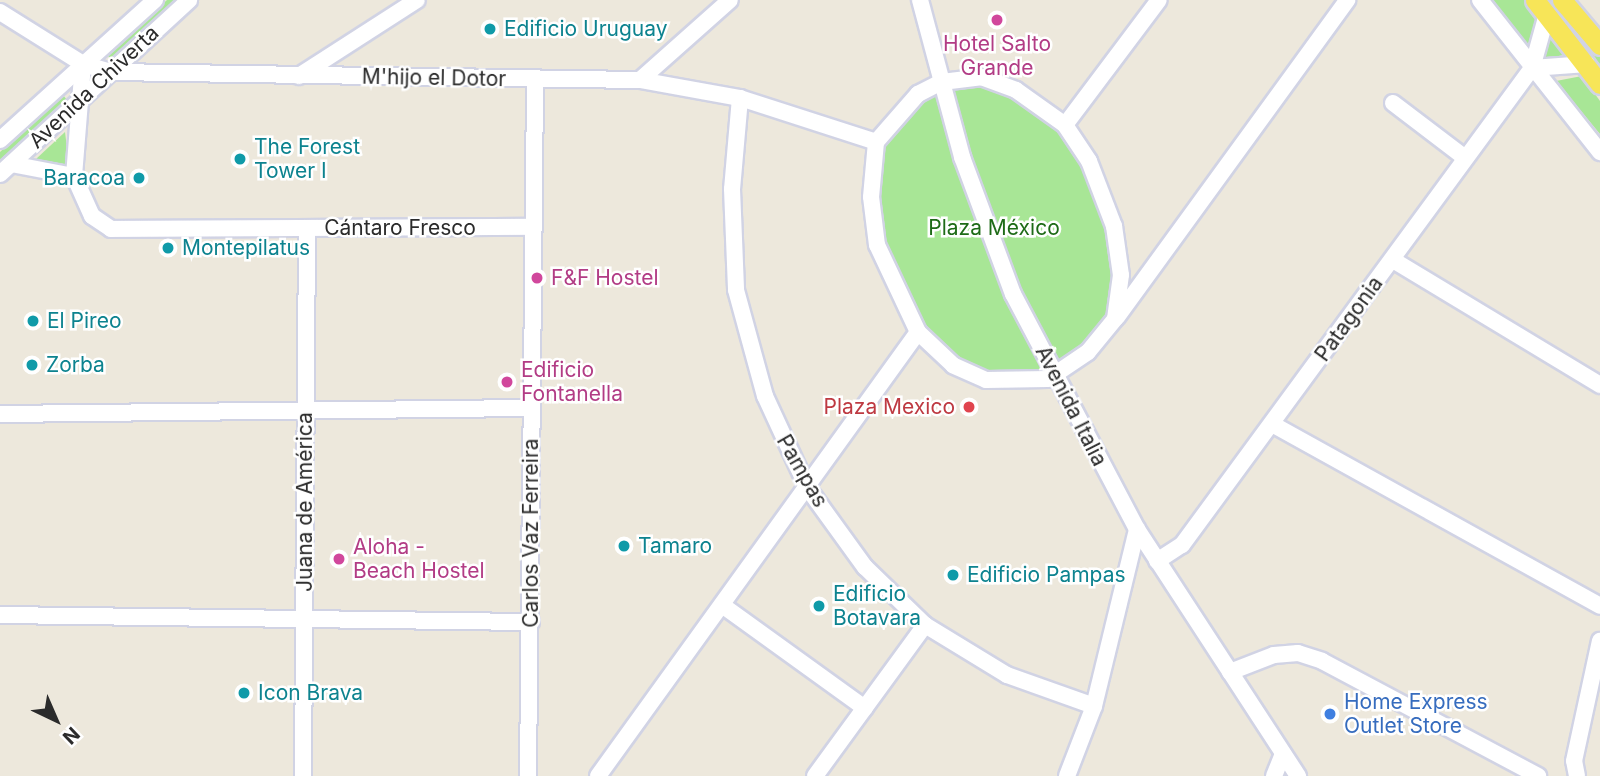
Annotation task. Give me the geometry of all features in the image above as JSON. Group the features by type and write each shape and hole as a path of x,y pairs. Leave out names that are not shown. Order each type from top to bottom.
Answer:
{"main road":[{"path":"1562,0 1600,45"},
{"path":"1541,7 1600,84"}],"street":[{"name":"Avenida Chiverta","path":"0,140 155,0"},
{"name":"Avenida Chiverta","path":"5,169 189,0"},
{"path":"299,76 417,0"},
{"path":"640,80 730,0"},
{"name":"Avenida Italia","path":"920,0 986,232 1056,376 1137,529 1298,776"},
{"path":"1065,125 1159,0"},
{"path":"1115,319 1121,275 1114,226 1090,162 1065,125 1016,90 981,78 942,82 897,112 876,142 871,197 877,245 918,332 953,365 986,380 1017,384 1056,376 1115,319 1347,0"},
{"path":"1480,0 1600,152"},
{"name":"Patagonia","path":"1157,561 1182,545 1532,68 1541,7"},
{"name":"M'hijo el Dotor","path":"0,12 83,64 110,72 640,80 740,98 876,142"},
{"path":"5,169 74,176 83,64"},
{"path":"1532,68 1587,64"},
{"name":"Carlos Vaz Ferreira","path":"528,776 535,80"},
{"name":"Pampas","path":"740,98 732,189 736,290 765,396 807,486 865,566 925,625 1007,675 1094,706"},
{"path":"1393,103 1464,158"},
{"name":"Cántaro Fresco","path":"74,176 92,216 111,229 534,227"},
{"name":"Juana de América","path":"303,776 307,228"},
{"path":"1393,260 1600,385"},
{"path":"608,772 722,605 918,332"},
{"path":"0,414 530,408"},
{"path":"1272,424 1600,606"},
{"path":"1067,776 1094,706 1137,529"},
{"path":"722,605 865,708"},
{"path":"0,615 305,624 531,622"},
{"path":"815,776 925,625"},
{"path":"1577,776 1574,761 1600,641"},
{"path":"1230,672 1298,653 1365,681 1538,776"},
{"path":"1274,776 1283,754"}],"green space":[{"path":"167,0 178,0 112,60 107,55"},
{"path":"1488,0 1524,0 1538,14 1527,51"},
{"path":"1545,0 1555,0 1600,56 1600,71"},
{"path":"1551,30 1569,54 1538,60"},
{"path":"1582,76 1600,101 1600,134 1556,81"},
{"name":"Plaza México","path":"981,77 1065,125 1114,226 1115,319 1056,376 986,380 918,332 877,245 876,142 918,94"},
{"path":"63,95 67,100 0,162 0,152"},
{"path":"65,132 69,165 36,159"}],"place":[{"name":"Hotel Salto Grande","path":"997,20"},
{"name":"Edificio Uruguay","path":"490,29"},
{"name":"The Forest Tower I","path":"240,159"},
{"name":"Baracoa","path":"139,178"},
{"name":"Montepilatus","path":"168,248"},
{"name":"F&F Hostel","path":"537,278"},
{"name":"El Pireo","path":"33,321"},
{"name":"Zorba","path":"32,365"},
{"name":"Edificio Fontanella","path":"507,382"},
{"name":"Plaza Mexico","path":"969,407"},
{"name":"Tamaro","path":"624,546"},
{"name":"Aloha - Beach Hostel","path":"339,559"},
{"name":"Edificio Pampas","path":"953,575"},
{"name":"Edificio Botavara","path":"819,606"},
{"name":"Icon Brava","path":"244,693"},
{"name":"Home Express Outlet Store","path":"1330,714"}]}
